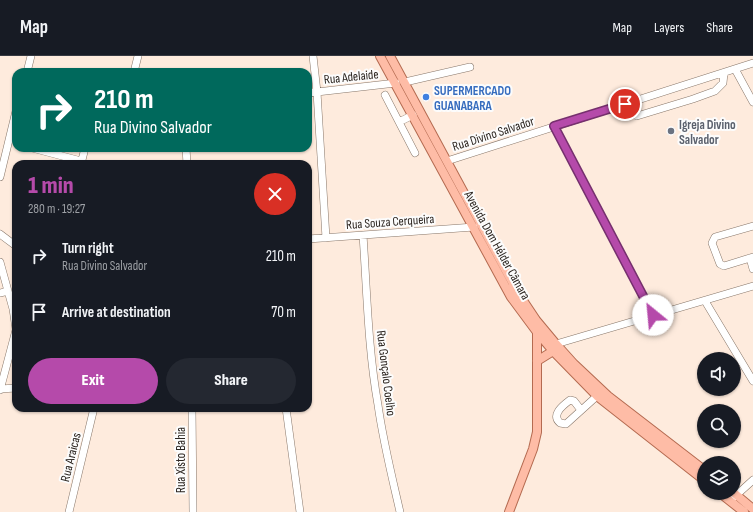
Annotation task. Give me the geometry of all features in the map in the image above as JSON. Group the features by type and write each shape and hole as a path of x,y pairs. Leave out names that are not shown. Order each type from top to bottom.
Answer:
{"main road":[{"name":"Avenida Dom Hélder Câmara","path":"380,56 511,297 537,332 608,396 697,465"},
{"name":"Avenida Dom Hélder Câmara","path":"390,56 518,293 554,347 597,396 697,475"},
{"path":"509,512 536,441 536,320"},
{"path":"537,361 554,347"},
{"path":"741,499 753,509"},
{"path":"730,501 744,512"}],"street":[{"path":"28,68 31,56"},
{"path":"135,68 138,56"},
{"path":"312,56 317,92 326,238"},
{"name":"Rua Divino Salvador","path":"447,161 753,63"},
{"path":"405,82 470,67"},
{"path":"735,69 753,102"},
{"path":"625,104 631,113 637,116 693,99 715,91 723,83 724,73"},
{"name":"Rua Adelaide","path":"312,93 396,83"},
{"path":"385,95 415,153"},
{"path":"399,122 413,115"},
{"path":"554,126 653,315"},
{"path":"0,177 12,143"},
{"path":"45,152 71,160"},
{"path":"753,226 715,237 712,243 722,265 724,266 751,258 753,268"},
{"name":"Rua Souza Cerqueira","path":"312,239 474,227"},
{"path":"0,234 12,243"},
{"name":"Rua Gonçalo Coelho","path":"363,235 370,345 378,405 389,465 400,512"},
{"path":"0,262 12,306"},
{"path":"554,347 653,315 753,286"},
{"path":"0,293 8,291"},
{"path":"705,301 753,381"},
{"path":"12,345 0,389 12,388"},
{"path":"581,410 597,396"},
{"name":"Rua Araicas","path":"69,512 93,412"},
{"name":"Rua Xisto Bahia","path":"192,412 193,512"},
{"path":"287,412 300,512"},
{"path":"741,489 753,480"}],"place":[{"name":"SUPERMERCADO GUANABARA","path":"426,97"},
{"name":"Igreja Divino Salvador","path":"671,131"}],"route":[{"path":"625,104 554,126 653,315"}]}
